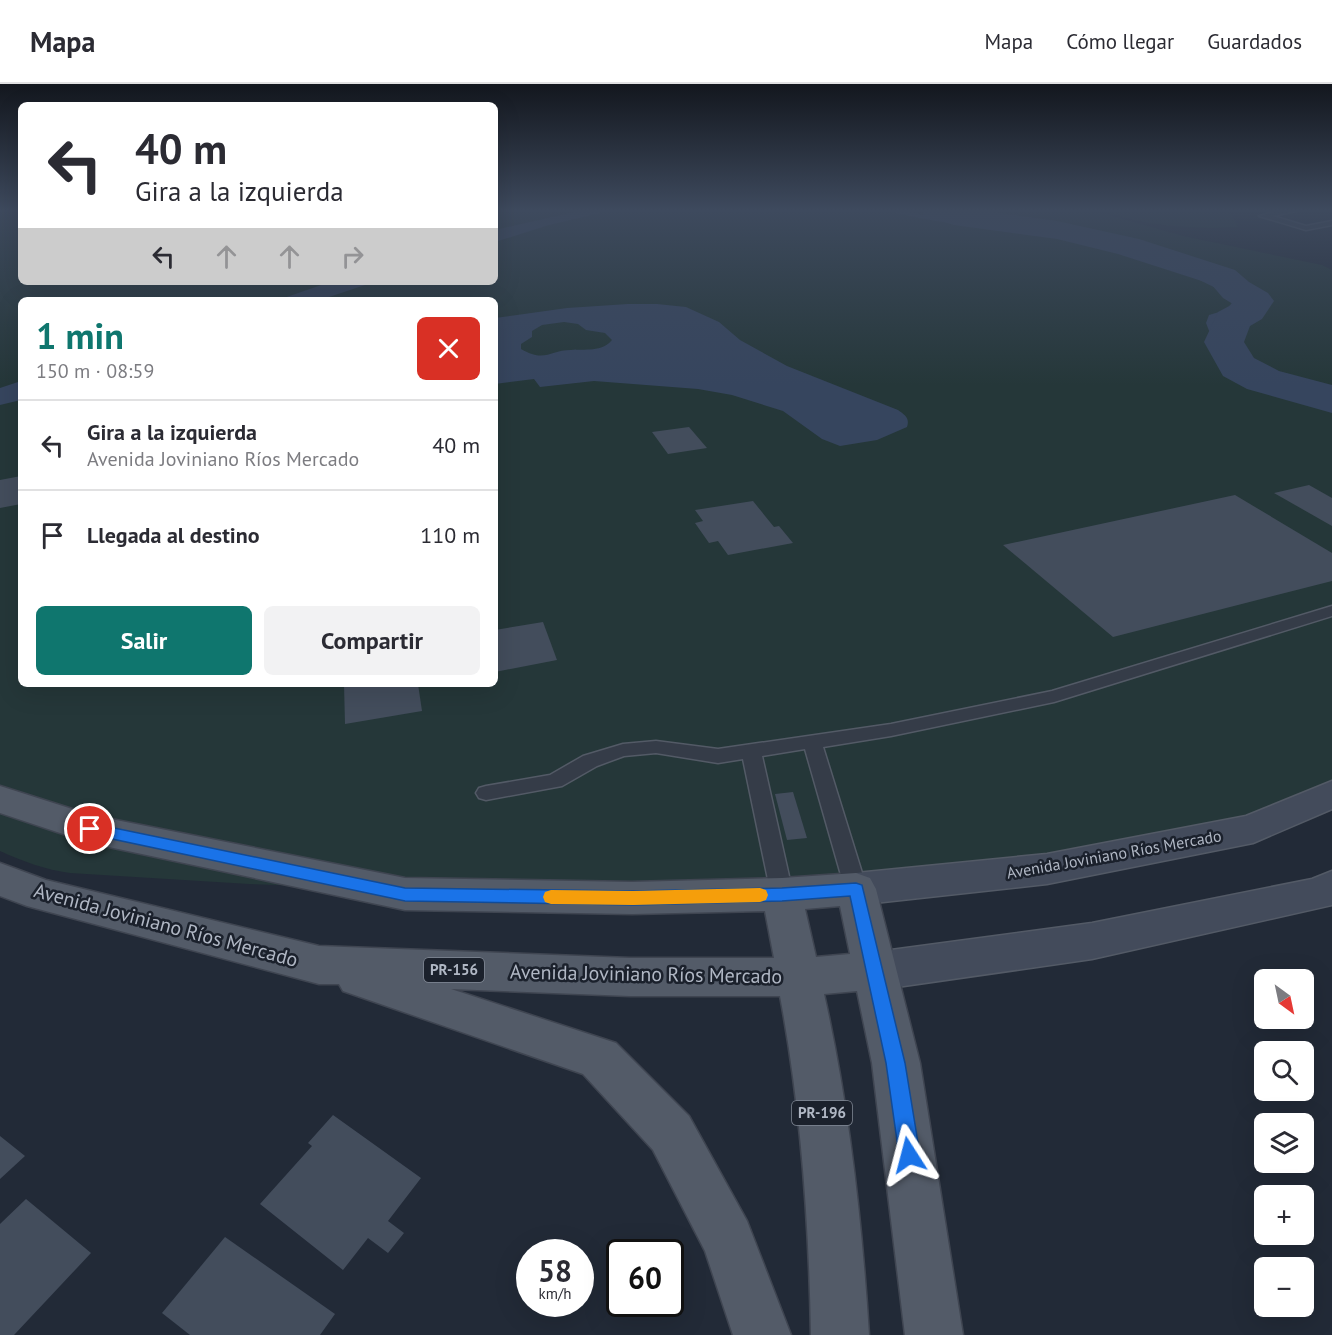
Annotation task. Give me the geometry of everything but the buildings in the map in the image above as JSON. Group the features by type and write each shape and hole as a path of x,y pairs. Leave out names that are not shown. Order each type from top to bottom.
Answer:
{"main road":[{"name":"Avenida Joviniano Ríos Mercado","path":"0,799 90,829 405,894 633,898 782,894 856,889 1047,869 1253,829 1332,794"},
{"name":"Avenida Joviniano Ríos Mercado","path":"0,879 41,895 319,965 630,977 798,977 876,971 1092,941 1321,893 1332,887"},
{"path":"856,889 896,1063 934,1335"},
{"name":"PR-196","path":"782,894 817,1067 838,1284 840,1335"},
{"path":"319,965 599,1058 671,1134 728,1240 762,1335"}],"lane":[{"path":"486,793 555,781 590,761 623,750 656,747 718,756 891,730 1054,696 1332,611"},
{"path":"812,742 856,889"},
{"path":"751,750 782,894"}],"shaded area":[{"path":"0,268 18,268 18,285 498,285 498,268 1332,270 1332,783 1250,814 1182,834 873,884 429,890 249,884 70,873 34,865 0,851"}],"water":[{"path":"1173,268 1201,268 1216,272 1243,289 1266,299 1259,313 1244,323 1240,350 1247,364 1298,386 1332,395 1332,402 1250,381 1227,367 1225,355 1215,346 1206,323 1209,315 1226,310 1236,298"},
{"path":"321,285 365,285 329,297 287,297"},
{"path":"628,304 686,307 719,322 740,340 787,366 898,410 905,415 908,424 907,427 877,440 840,446 822,439 783,411 732,395 698,389 594,381 540,387 534,379 498,384 498,318 567,308","holes":["564,322 578,324 586,330 605,333 612,340 598,348 547,355 536,355 521,349 521,344 532,337 532,331 542,325"]},
{"path":"18,382 18,401 0,405 0,388"}],"waterway":[{"path":"1197,268 1223,277 1236,290 1255,301 1248,311 1232,320 1224,342 1238,367 1263,380 1332,399"}],"slow traffic":[{"path":"551,897 760,895"}],"route":[{"path":"90,829 405,894 633,898 782,894 856,889 896,1063 909,1155"}]}
